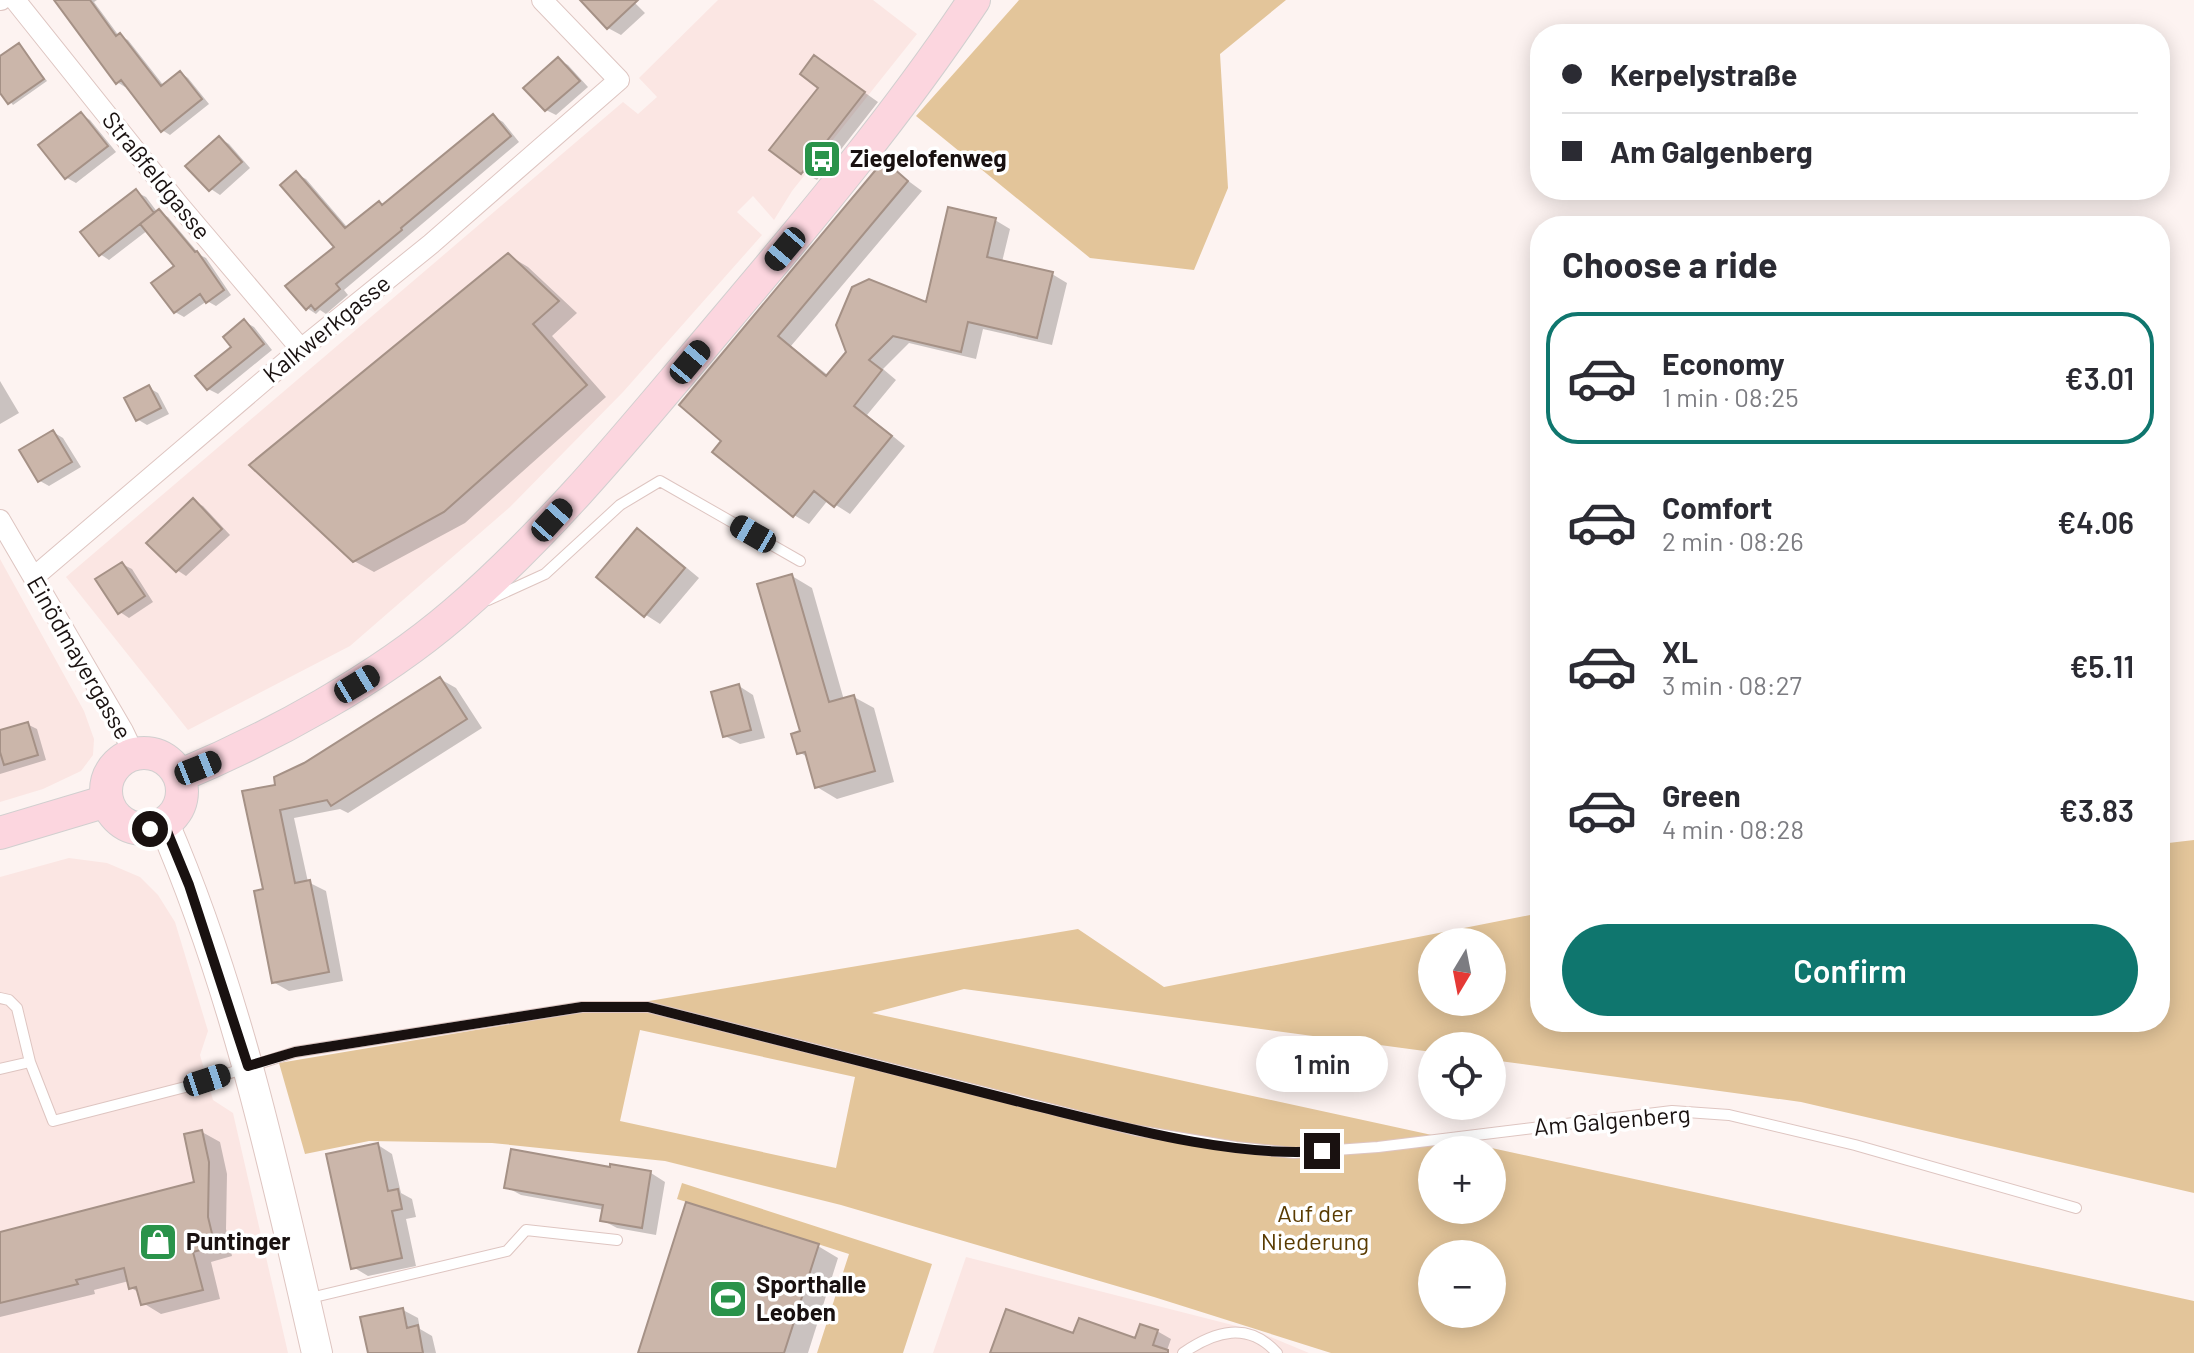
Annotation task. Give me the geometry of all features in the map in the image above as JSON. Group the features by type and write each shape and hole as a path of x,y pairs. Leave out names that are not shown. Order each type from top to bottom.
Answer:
{"main road":[{"path":"179,776 218,760 378,672 453,615 531,543 624,440 895,114 974,0"},
{"path":"147,753 160,757 179,776 181,797 178,808 164,824 150,829 136,829 123,823 113,814 107,801 106,786 110,772 120,761 134,754 147,753"},
{"path":"0,833 107,801"},
{"path":"164,824 193,898 248,1066 317,1353"}],"street":[{"name":"Straßfeldgasse","path":"15,0 178,204 301,349"},
{"name":"Kalkwerkgasse","path":"34,577 301,349 431,244 619,80 542,0"},
{"name":"Einödmayergasse","path":"0,520 134,754"}],"lane":[{"path":"453,615 545,574 620,505 660,481 800,561"},
{"path":"0,998 9,1000 17,1008 30,1062 0,1069"},
{"name":"Am Galgenberg","path":"30,1062 53,1121 193,1085 295,1052 582,1007 648,1007 1134,1130 1236,1147 1294,1153 1378,1147 1672,1111 1729,1115 1855,1145 2076,1208"},
{"path":"304,1299 507,1251 526,1230 617,1240"},
{"path":"1183,1353 1202,1340 1233,1332 1266,1340 1277,1353"}],"shaded area":[{"path":"718,0 873,0 917,34 792,191 774,220 753,196 737,212 762,235 623,392 510,507 350,646 188,730 66,577 623,102 638,114 657,97 639,78"},
{"path":"0,559 84,711 94,739 93,755 81,771 43,789 0,802"},
{"path":"69,858 107,863 140,877 158,895 175,922 208,1031 200,1055 213,1100 233,1113 288,1353 0,1353 0,877"},
{"path":"966,1257 1256,1331 1309,1353 933,1353"}],"green space":[{"path":"1019,0 1286,0 1220,54 1228,188 1194,270 1090,258 916,116"},
{"name":"Auf der Niederung","path":"2194,840 2194,1193 1801,1102 1506,1062 1506,1032 1418,1032 1418,1050 964,989 872,1013 1437,1136 1418,1136 1418,1224 1506,1224 1506,1151 2194,1301 2194,1353 1331,1353 1154,1297 841,1205 665,1161 492,1143 369,1141 305,1154 279,1063 1078,929 1164,987 1418,937 1418,1016 1506,1016 1506,928 1464,928 1530,915 1530,1032 2170,1032 2170,843","holes":["640,1030 855,1077 836,1168 620,1121"]},
{"path":"682,1183 932,1264 903,1353 817,1353 849,1254 677,1199"}],"building":[{"path":"54,0 90,0 116,36 120,33 161,86 180,71 202,99 161,132 121,80 116,84"},
{"path":"580,0 638,0 607,29"},
{"path":"19,43 44,79 8,104 0,93 0,56"},
{"path":"814,55 865,92 801,174 769,150 818,88 800,74"},
{"path":"558,57 580,81 545,111 523,88"},
{"path":"81,112 108,146 65,179 38,145"},
{"path":"493,114 511,136 336,284 340,289 315,310 311,305 306,310 285,286 334,247 280,185 296,171 345,228 379,201 382,205"},
{"path":"219,136 242,162 209,191 185,166"},
{"path":"884,160 908,181 778,336 826,376 846,352 836,325 852,287 869,279 926,302 948,207 996,218 987,257 1053,272 1037,338 968,322 961,352 893,336 869,360 882,370 854,406 892,436 834,507 814,491 793,517 712,452 721,441 679,405"},
{"path":"136,189 154,213 99,256 80,232"},
{"path":"159,209 197,251 224,290 206,303 200,294 174,313 151,283 174,266 140,224"},
{"path":"508,253 559,301 533,324 587,385 444,512 353,562 249,465"},
{"path":"244,319 264,344 207,390 195,376 231,347 223,337"},
{"path":"149,385 161,408 136,421 124,398"},
{"path":"53,430 72,462 38,482 19,450"},
{"path":"193,498 222,529 176,572 146,543"},
{"path":"637,528 685,568 644,617 596,577"},
{"path":"122,562 145,596 118,614 95,579"},
{"path":"792,574 829,702 854,695 875,771 815,788 805,752 797,754 791,734 800,731 757,584"},
{"path":"440,677 467,719 331,806 327,800 280,810 295,883 310,880 329,972 272,983 254,891 263,889 242,791 275,785 274,777 304,763"},
{"path":"739,684 751,730 723,737 711,692"},
{"path":"28,722 38,755 4,765 0,752 0,730"},
{"path":"202,1130 209,1162 208,1217 215,1246 193,1252 203,1290 141,1305 136,1287 129,1289 124,1268 76,1280 78,1284 0,1303 0,1232 194,1182 184,1134"},
{"path":"378,1143 388,1191 398,1189 402,1209 392,1211 402,1258 351,1269 326,1154"},
{"path":"511,1149 610,1167 610,1164 651,1171 642,1228 600,1221 603,1205 504,1188"},
{"name":"Sporthalle Leoben","path":"686,1202 819,1244 784,1353 638,1353"},
{"path":"403,1308 407,1328 418,1325 423,1353 368,1353 360,1317"},
{"path":"1006,1309 1073,1333 1079,1318 1135,1338 1140,1324 1158,1330 1153,1345 1168,1350 1168,1353 990,1353"}],"place":[{"name":"Ziegelofenweg","path":"822,159"},
{"name":"Puntinger","path":"158,1242"},
{"name":"Sporthalle Leoben","path":"728,1299"}],"route":[{"path":"150,829 164,824 182,865 248,1066 295,1052 582,1007 648,1007 1134,1130 1236,1147 1294,1153 1322,1151"}]}
